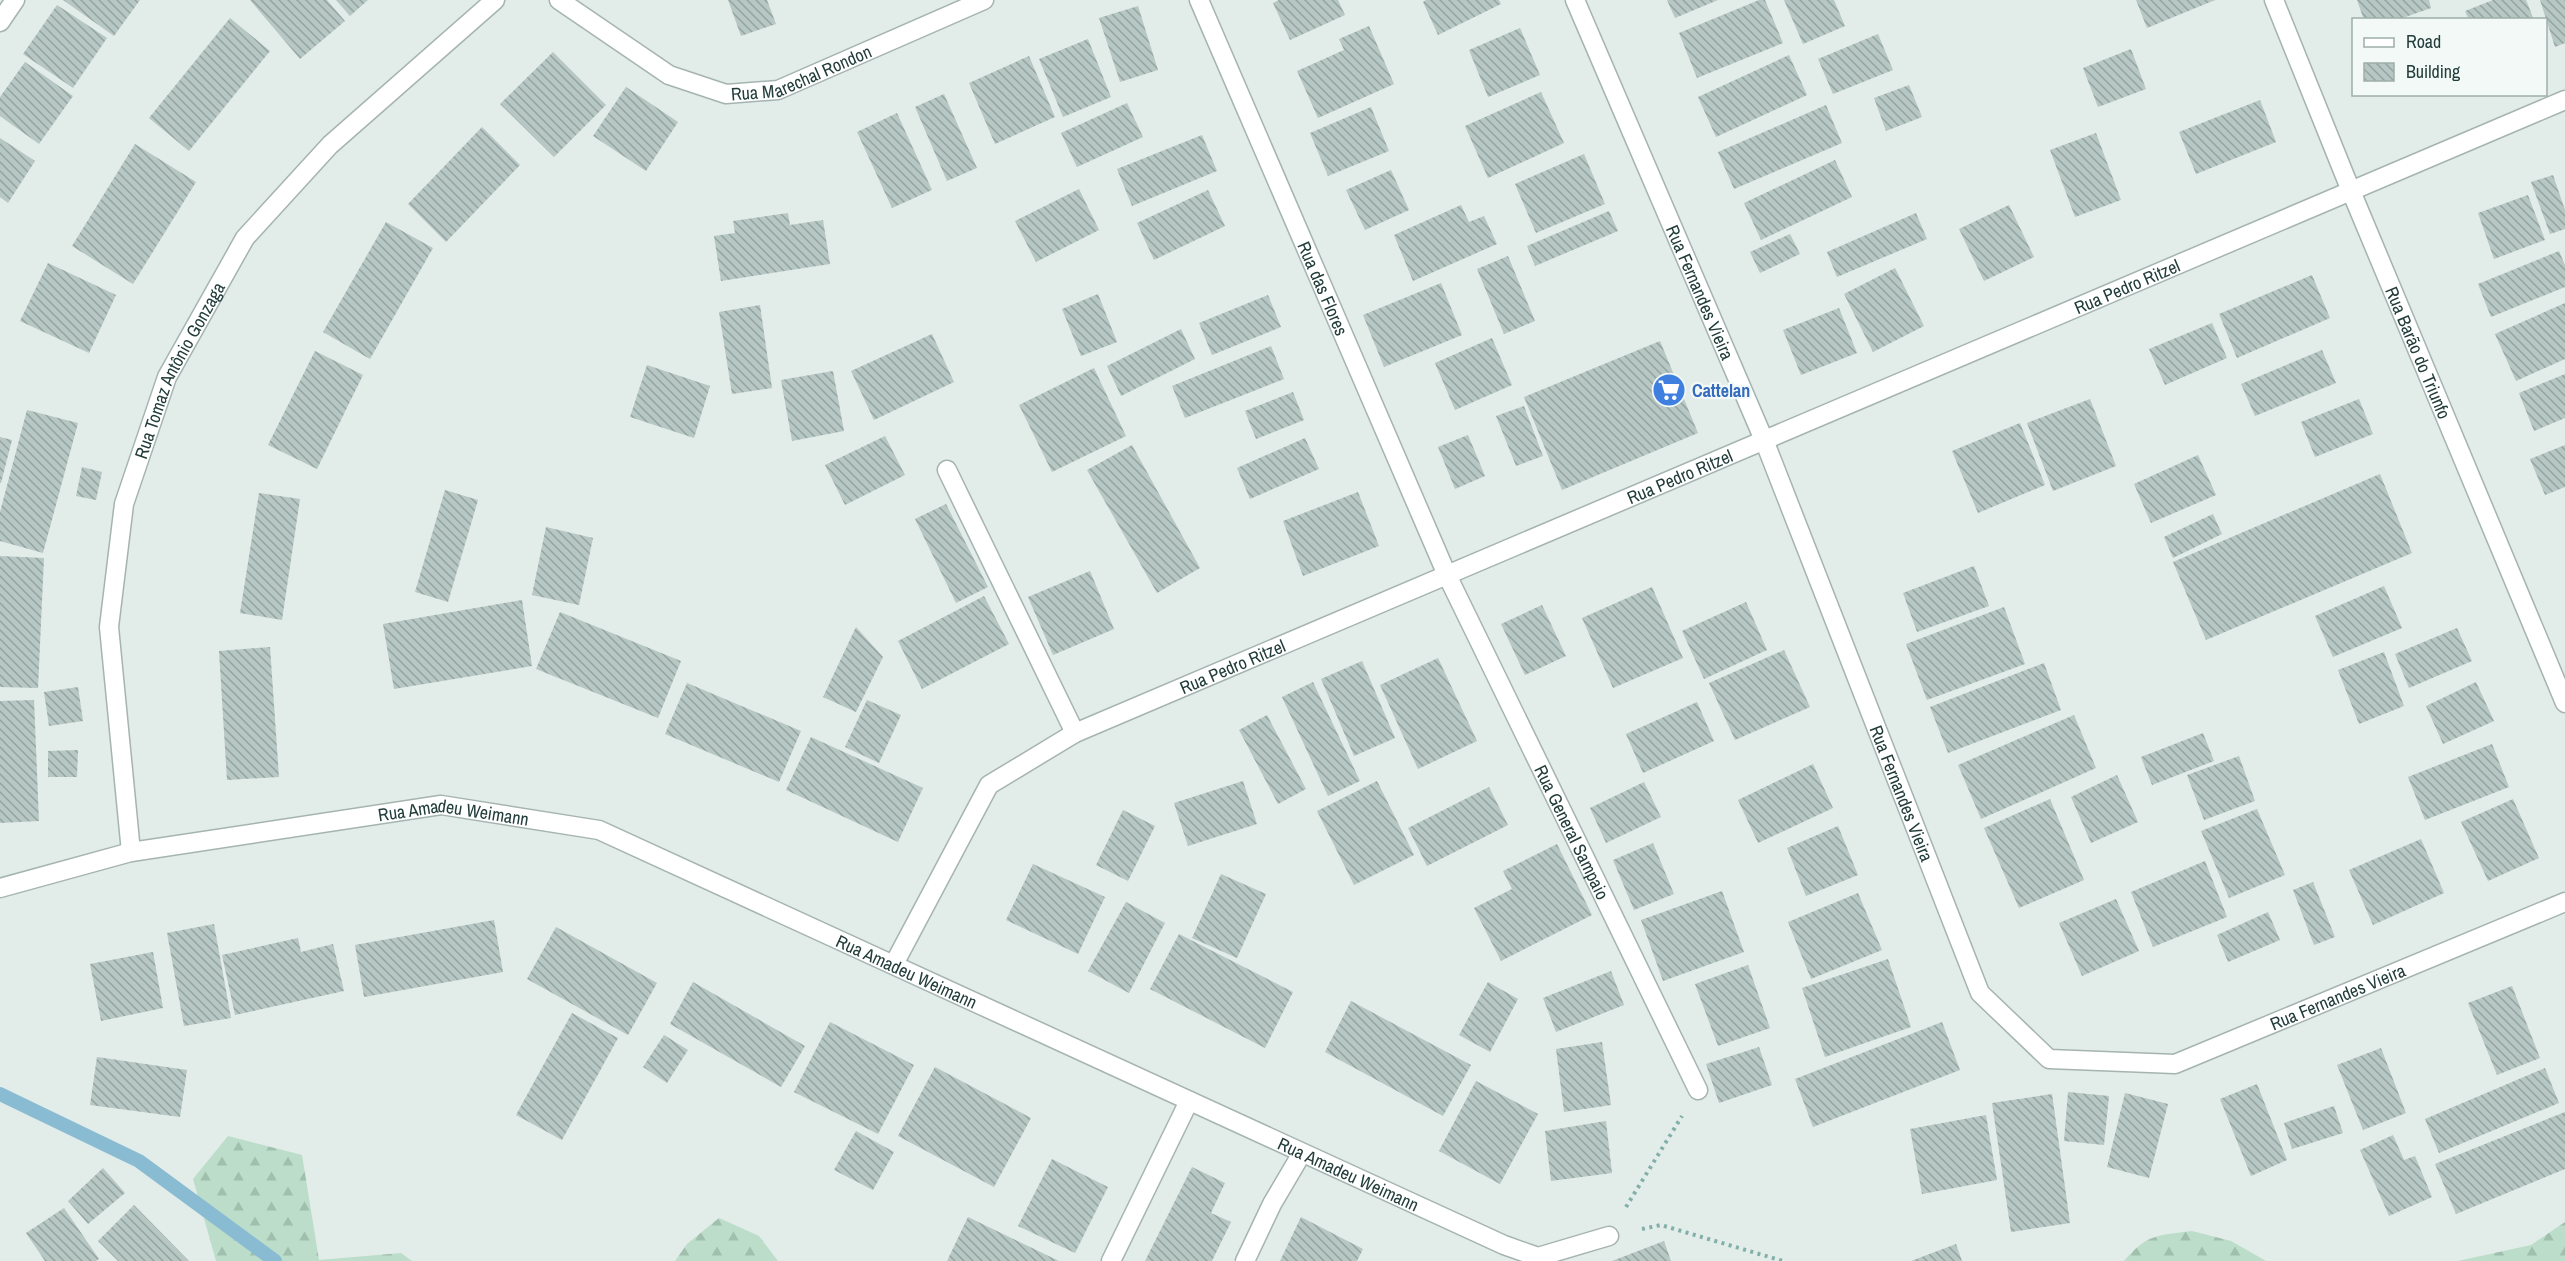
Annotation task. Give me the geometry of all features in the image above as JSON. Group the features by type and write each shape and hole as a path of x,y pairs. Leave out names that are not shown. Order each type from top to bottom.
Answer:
{"street":[{"path":"0,22 15,0"},
{"name":"Rua Tomaz Antônio Gonzaga","path":"131,852 108,627 124,504 167,378 244,238 330,145 495,0"},
{"name":"Rua Marechal Rondon","path":"559,0 669,75 726,94 778,90 984,0"},
{"name":"Rua das Flores","path":"1199,0 1447,575"},
{"name":"Rua Fernandes Vieira","path":"1575,0 1764,440 1980,993 2049,1059 2175,1064 2565,902"},
{"name":"Rua Barão do Triunfo","path":"2274,0 2351,191 2565,704"},
{"name":"Rua Pedro Ritzel","path":"894,964 989,785 1075,733 2565,100"},
{"path":"947,470 1075,733"},
{"name":"Rua General Sampaio","path":"1447,575 1698,1090"},
{"name":"Rua Amadeu Weimann","path":"0,888 131,852 441,805 599,830 1504,1245 1538,1257 1609,1236"},
{"path":"1111,1261 1189,1101"},
{"path":"1245,1261 1272,1204 1302,1153"}],"path":[{"path":"1609,1236 1698,1090"},
{"path":"1609,1236 1661,1225 1783,1261"}],"green space":[{"path":"228,1136 302,1155 319,1260 401,1253 412,1261 216,1261 193,1179"},
{"path":"719,1218 759,1236 778,1261 675,1261 687,1244"},
{"path":"2565,1222 2565,1261 2458,1261 2531,1245"},
{"path":"2192,1231 2231,1241 2266,1261 2124,1261 2140,1245 2154,1237"}],"building":[{"path":"63,0 140,0 114,36"},
{"path":"250,0 327,0 345,21 300,59"},
{"path":"336,0 368,0 350,16"},
{"path":"728,0 767,0 776,24 741,36"},
{"path":"1279,0 1338,0 1345,15 1290,40 1273,3"},
{"path":"1426,0 1499,0 1501,4 1438,35 1423,2"},
{"path":"1667,0 1718,0 1675,18"},
{"path":"1759,0 1765,0 1783,43 1697,78 1679,33"},
{"path":"1784,0 1834,0 1845,26 1803,44"},
{"path":"2136,0 2215,0 2147,28"},
{"path":"2357,0 2429,0 2431,8 2403,18 2363,18"},
{"path":"2493,0 2526,0 2533,18 2468,18 2465,11"},
{"path":"2540,0 2565,0 2565,43 2555,47"},
{"path":"57,5 107,38 73,88 23,54"},
{"path":"1138,6 1158,70 1120,82 1099,18"},
{"path":"230,18 270,51 189,151 149,118"},
{"path":"1369,26 1394,84 1318,118 1297,71 1344,50 1339,39"},
{"path":"1520,28 1540,75 1488,97 1469,50"},
{"path":"1878,34 1893,70 1833,94 1818,59"},
{"path":"1088,39 1111,97 1063,117 1039,59"},
{"path":"2131,49 2146,89 2098,107 2083,68"},
{"path":"553,52 606,105 554,157 500,104"},
{"path":"1789,55 1807,95 1716,137 1698,97"},
{"path":"1029,56 1055,117 995,144 969,83"},
{"path":"25,62 73,96 39,144 0,116 0,97"},
{"path":"1909,85 1922,117 1886,131 1874,98"},
{"path":"626,87 678,122 646,171 593,136"},
{"path":"1541,92 1564,143 1488,178 1465,126"},
{"path":"944,94 977,168 947,181 915,107"},
{"path":"2260,100 2276,142 2196,174 2179,132"},
{"path":"1127,103 1143,137 1077,167 1061,133"},
{"path":"1826,105 1842,143 1734,189 1718,152"},
{"path":"1371,107 1389,151 1328,176 1310,133"},
{"path":"897,113 932,190 892,208 857,132"},
{"path":"482,127 520,165 446,242 408,204"},
{"path":"2096,133 2121,200 2075,217 2050,150"},
{"path":"1202,135 1217,171 1132,206 1117,169"},
{"path":"0,138 35,161 8,203 0,197"},
{"path":"135,144 196,182 133,284 72,246"},
{"path":"1584,154 1605,204 1536,233 1515,184"},
{"path":"1835,160 1852,197 1761,240 1744,203"},
{"path":"1391,170 1409,210 1365,230 1346,190"},
{"path":"2553,175 2565,210 2565,229 2550,234 2531,182"},
{"path":"1079,189 1099,230 1036,262 1015,221"},
{"path":"1208,190 1225,226 1154,260 1137,223"},
{"path":"2528,195 2545,240 2494,259 2478,213"},
{"path":"1461,205 1469,222 1484,216 1497,244 1413,281 1394,235"},
{"path":"2009,205 2034,257 1984,281 1959,229"},
{"path":"1609,211 1618,231 1535,266 1527,246"},
{"path":"788,213 790,225 823,220 830,264 721,281 714,236 735,233 733,221"},
{"path":"1916,213 1927,239 1837,277 1827,252"},
{"path":"386,222 433,248 370,359 323,332"},
{"path":"1790,234 1800,254 1760,273 1750,252"},
{"path":"2559,251 2565,265 2565,287 2491,317 2478,284"},
{"path":"1508,256 1535,321 1504,334 1477,269"},
{"path":"48,263 116,295 89,353 20,321"},
{"path":"1895,268 1924,326 1873,352 1844,294"},
{"path":"2312,275 2330,318 2237,358 2219,314"},
{"path":"1441,283 1462,335 1384,367 1363,315"},
{"path":"1098,294 1117,342 1081,356 1062,309"},
{"path":"1268,295 1281,327 1212,355 1199,323"},
{"path":"2565,303 2565,359 2516,381 2495,334"},
{"path":"760,305 772,388 732,394 719,312"},
{"path":"1839,308 1857,353 1801,375 1783,330"},
{"path":"2212,323 2227,358 2165,385 2149,349"},
{"path":"1181,329 1195,359 1121,396 1107,366"},
{"path":"932,334 954,382 874,420 851,371"},
{"path":"1492,338 1512,385 1455,410 1435,363"},
{"path":"1660,341 1698,433 1562,490 1524,397"},
{"path":"1271,346 1284,379 1185,418 1172,386"},
{"path":"2322,350 2336,383 2255,416 2241,384"},
{"path":"315,351 363,375 317,469 268,445"},
{"path":"647,365 710,386 694,438 630,417"},
{"path":"1094,368 1126,436 1052,472 1019,405"},
{"path":"833,371 844,431 792,441 781,380"},
{"path":"2565,374 2565,418 2534,431 2519,393"},
{"path":"1293,392 1304,420 1256,439 1245,411"},
{"path":"2090,399 2116,466 2053,491 2027,423"},
{"path":"2359,399 2373,434 2315,457 2301,422"},
{"path":"1524,406 1543,456 1516,466 1496,416"},
{"path":"27,410 78,423 43,553 0,541 0,512"},
{"path":"2020,423 2045,485 1978,513 1952,451"},
{"path":"1468,435 1485,476 1455,489 1438,447"},
{"path":"885,436 905,475 845,505 825,465"},
{"path":"0,437 12,440 1,483 0,483"},
{"path":"1305,438 1319,469 1250,499 1237,468"},
{"path":"1132,445 1200,568 1157,593 1087,470"},
{"path":"2565,445 2565,487 2545,495 2530,459"},
{"path":"2198,455 2216,495 2151,523 2134,484"},
{"path":"82,467 102,472 96,500 76,496"},
{"path":"2380,474 2412,553 2206,640 2173,562"},
{"path":"445,490 478,500 448,602 415,592"},
{"path":"1358,492 1379,546 1303,576 1283,521"},
{"path":"259,493 300,499 282,620 240,613"},
{"path":"946,504 988,587 956,603 915,519"},
{"path":"2213,514 2222,534 2173,558 2164,537"},
{"path":"546,527 593,538 579,605 532,595"},
{"path":"0,556 44,558 38,688 0,687"},
{"path":"1974,566 1989,606 1917,632 1903,593"},
{"path":"1090,571 1114,629 1053,655 1028,597"},
{"path":"2384,586 2402,628 2333,657 2315,616"},
{"path":"1652,587 1683,658 1613,688 1582,618"},
{"path":"984,596 1009,644 922,689 898,641"},
{"path":"522,600 532,666 394,689 383,624"},
{"path":"1746,602 1767,650 1704,679 1682,631"},
{"path":"1542,605 1566,656 1525,675 1501,624"},
{"path":"2004,607 2025,664 1927,700 1906,644"},
{"path":"560,612 681,661 658,718 536,669"},
{"path":"856,627 883,657 856,712 823,697"},
{"path":"2457,628 2472,661 2409,688 2395,654"},
{"path":"270,647 279,777 227,780 219,651"},
{"path":"1784,650 1810,707 1735,740 1709,683"},
{"path":"2384,652 2404,706 2359,724 2338,670"},
{"path":"1438,658 1477,741 1418,769 1380,685"},
{"path":"1362,661 1395,738 1354,756 1321,679"},
{"path":"2044,663 2061,710 1948,753 1930,707"},
{"path":"1313,682 1360,781 1328,796 1282,697"},
{"path":"2476,682 2494,721 2443,744 2426,706"},
{"path":"687,683 801,731 779,782 665,734"},
{"path":"78,687 83,721 49,726 44,692"},
{"path":"34,700 39,821 0,823 0,701"},
{"path":"867,700 901,715 879,763 845,747"},
{"path":"1697,702 1714,741 1643,773 1626,734"},
{"path":"1267,715 1306,789 1278,804 1239,730"},
{"path":"2074,715 2096,768 1981,819 1958,765"},
{"path":"2203,733 2214,761 2152,785 2141,757"},
{"path":"811,737 923,788 898,842 786,790"},
{"path":"2492,744 2509,787 2425,820 2408,777"},
{"path":"78,750 77,777 48,777 48,751"},
{"path":"2239,756 2255,801 2204,820 2187,775"},
{"path":"1813,764 1833,808 1758,843 1738,800"},
{"path":"2117,775 2138,822 2091,843 2071,797"},
{"path":"1243,781 1257,824 1188,846 1174,803"},
{"path":"1377,781 1414,855 1354,885 1317,811"},
{"path":"1644,782 1661,817 1606,843 1590,808"},
{"path":"1489,787 1508,825 1427,866 1408,828"},
{"path":"2050,799 2084,880 2019,908 1984,828"},
{"path":"2513,799 2539,858 2488,881 2461,822"},
{"path":"2257,809 2285,875 2229,898 2201,831"},
{"path":"1123,810 1155,826 1128,881 1096,865"},
{"path":"1838,826 1858,875 1806,896 1787,848"},
{"path":"2421,839 2444,893 2373,925 2349,870"},
{"path":"1653,843 1674,894 1634,910 1613,860"},
{"path":"1557,844 1592,915 1501,961 1474,908 1512,889 1503,871"},
{"path":"2205,861 2227,917 2153,947 2131,892"},
{"path":"1033,864 1105,897 1078,954 1006,920"},
{"path":"1221,874 1266,894 1237,958 1192,938"},
{"path":"2313,882 2335,937 2314,945 2293,890"},
{"path":"1722,891 1744,952 1663,981 1641,920"},
{"path":"1858,893 1882,950 1811,979 1788,922"},
{"path":"2116,899 2139,951 2082,976 2059,923"},
{"path":"1126,902 1165,923 1129,993 1088,971"},
{"path":"2268,912 2280,940 2228,962 2217,935"},
{"path":"494,920 503,972 364,997 355,945"},
{"path":"214,924 231,1018 184,1026 167,933"},
{"path":"556,927 657,983 628,1035 527,979"},
{"path":"1179,934 1293,992 1265,1048 1150,989"},
{"path":"298,938 301,952 333,944 344,991 235,1015 222,955"},
{"path":"153,952 163,1008 101,1021 90,964"},
{"path":"1888,959 1911,1027 1825,1057 1802,988"},
{"path":"1748,965 1770,1028 1718,1046 1695,984"},
{"path":"1611,971 1624,1005 1556,1032 1543,998"},
{"path":"693,982 805,1046 781,1087 670,1024"},
{"path":"1488,982 1518,999 1490,1052 1459,1035"},
{"path":"2512,986 2540,1058 2497,1075 2468,1003"},
{"path":"1351,1001 1471,1065 1443,1116 1325,1052"},
{"path":"572,1013 618,1038 562,1140 516,1115"},
{"path":"830,1022 914,1065 878,1134 794,1092"},
{"path":"1942,1022 1960,1070 1813,1127 1795,1079"},
{"path":"664,1035 688,1050 667,1083 643,1067"},
{"path":"1602,1042 1611,1105 1564,1112 1556,1049"},
{"path":"1759,1047 1772,1085 1719,1103 1706,1064"},
{"path":"2381,1048 2406,1113 2363,1130 2337,1065"},
{"path":"97,1057 187,1070 180,1117 90,1105"},
{"path":"935,1067 1031,1118 994,1187 898,1136"},
{"path":"2545,1068 2559,1103 2439,1153 2425,1119"},
{"path":"1476,1081 1538,1114 1500,1184 1439,1151"},
{"path":"2257,1084 2287,1160 2251,1176 2220,1099"},
{"path":"2068,1092 2109,1096 2104,1145 2064,1141"},
{"path":"2125,1093 2168,1104 2149,1178 2107,1167"},
{"path":"2052,1094 2070,1223 2011,1232 1992,1103"},
{"path":"2334,1106 2343,1133 2292,1149 2284,1123"},
{"path":"2565,1112 2565,1169 2456,1214 2435,1164"},
{"path":"1986,1115 1997,1180 1922,1194 1910,1129"},
{"path":"1606,1121 1612,1173 1551,1181 1545,1131"},
{"path":"856,1131 894,1152 873,1190 834,1170"},
{"path":"2393,1135 2404,1160 2415,1156 2432,1197 2389,1216 2360,1150"},
{"path":"1052,1159 1108,1187 1075,1253 1018,1226"},
{"path":"1192,1167 1225,1183 1211,1213 1231,1222 1212,1261 1145,1261"},
{"path":"103,1168 125,1193 88,1224 68,1201"},
{"path":"134,1205 189,1261 118,1261 98,1241"},
{"path":"64,1208 99,1259 96,1261 45,1261 26,1233"},
{"path":"968,1217 1059,1261 947,1261"},
{"path":"1301,1217 1363,1249 1357,1261 1280,1261"},
{"path":"1664,1241 1671,1261 1612,1261"},
{"path":"1956,1244 1962,1261 1911,1261"}],"waterway":[{"path":"0,1094 139,1161 275,1261"}],"place":[{"name":"Cattelan","path":"1669,390"}]}
